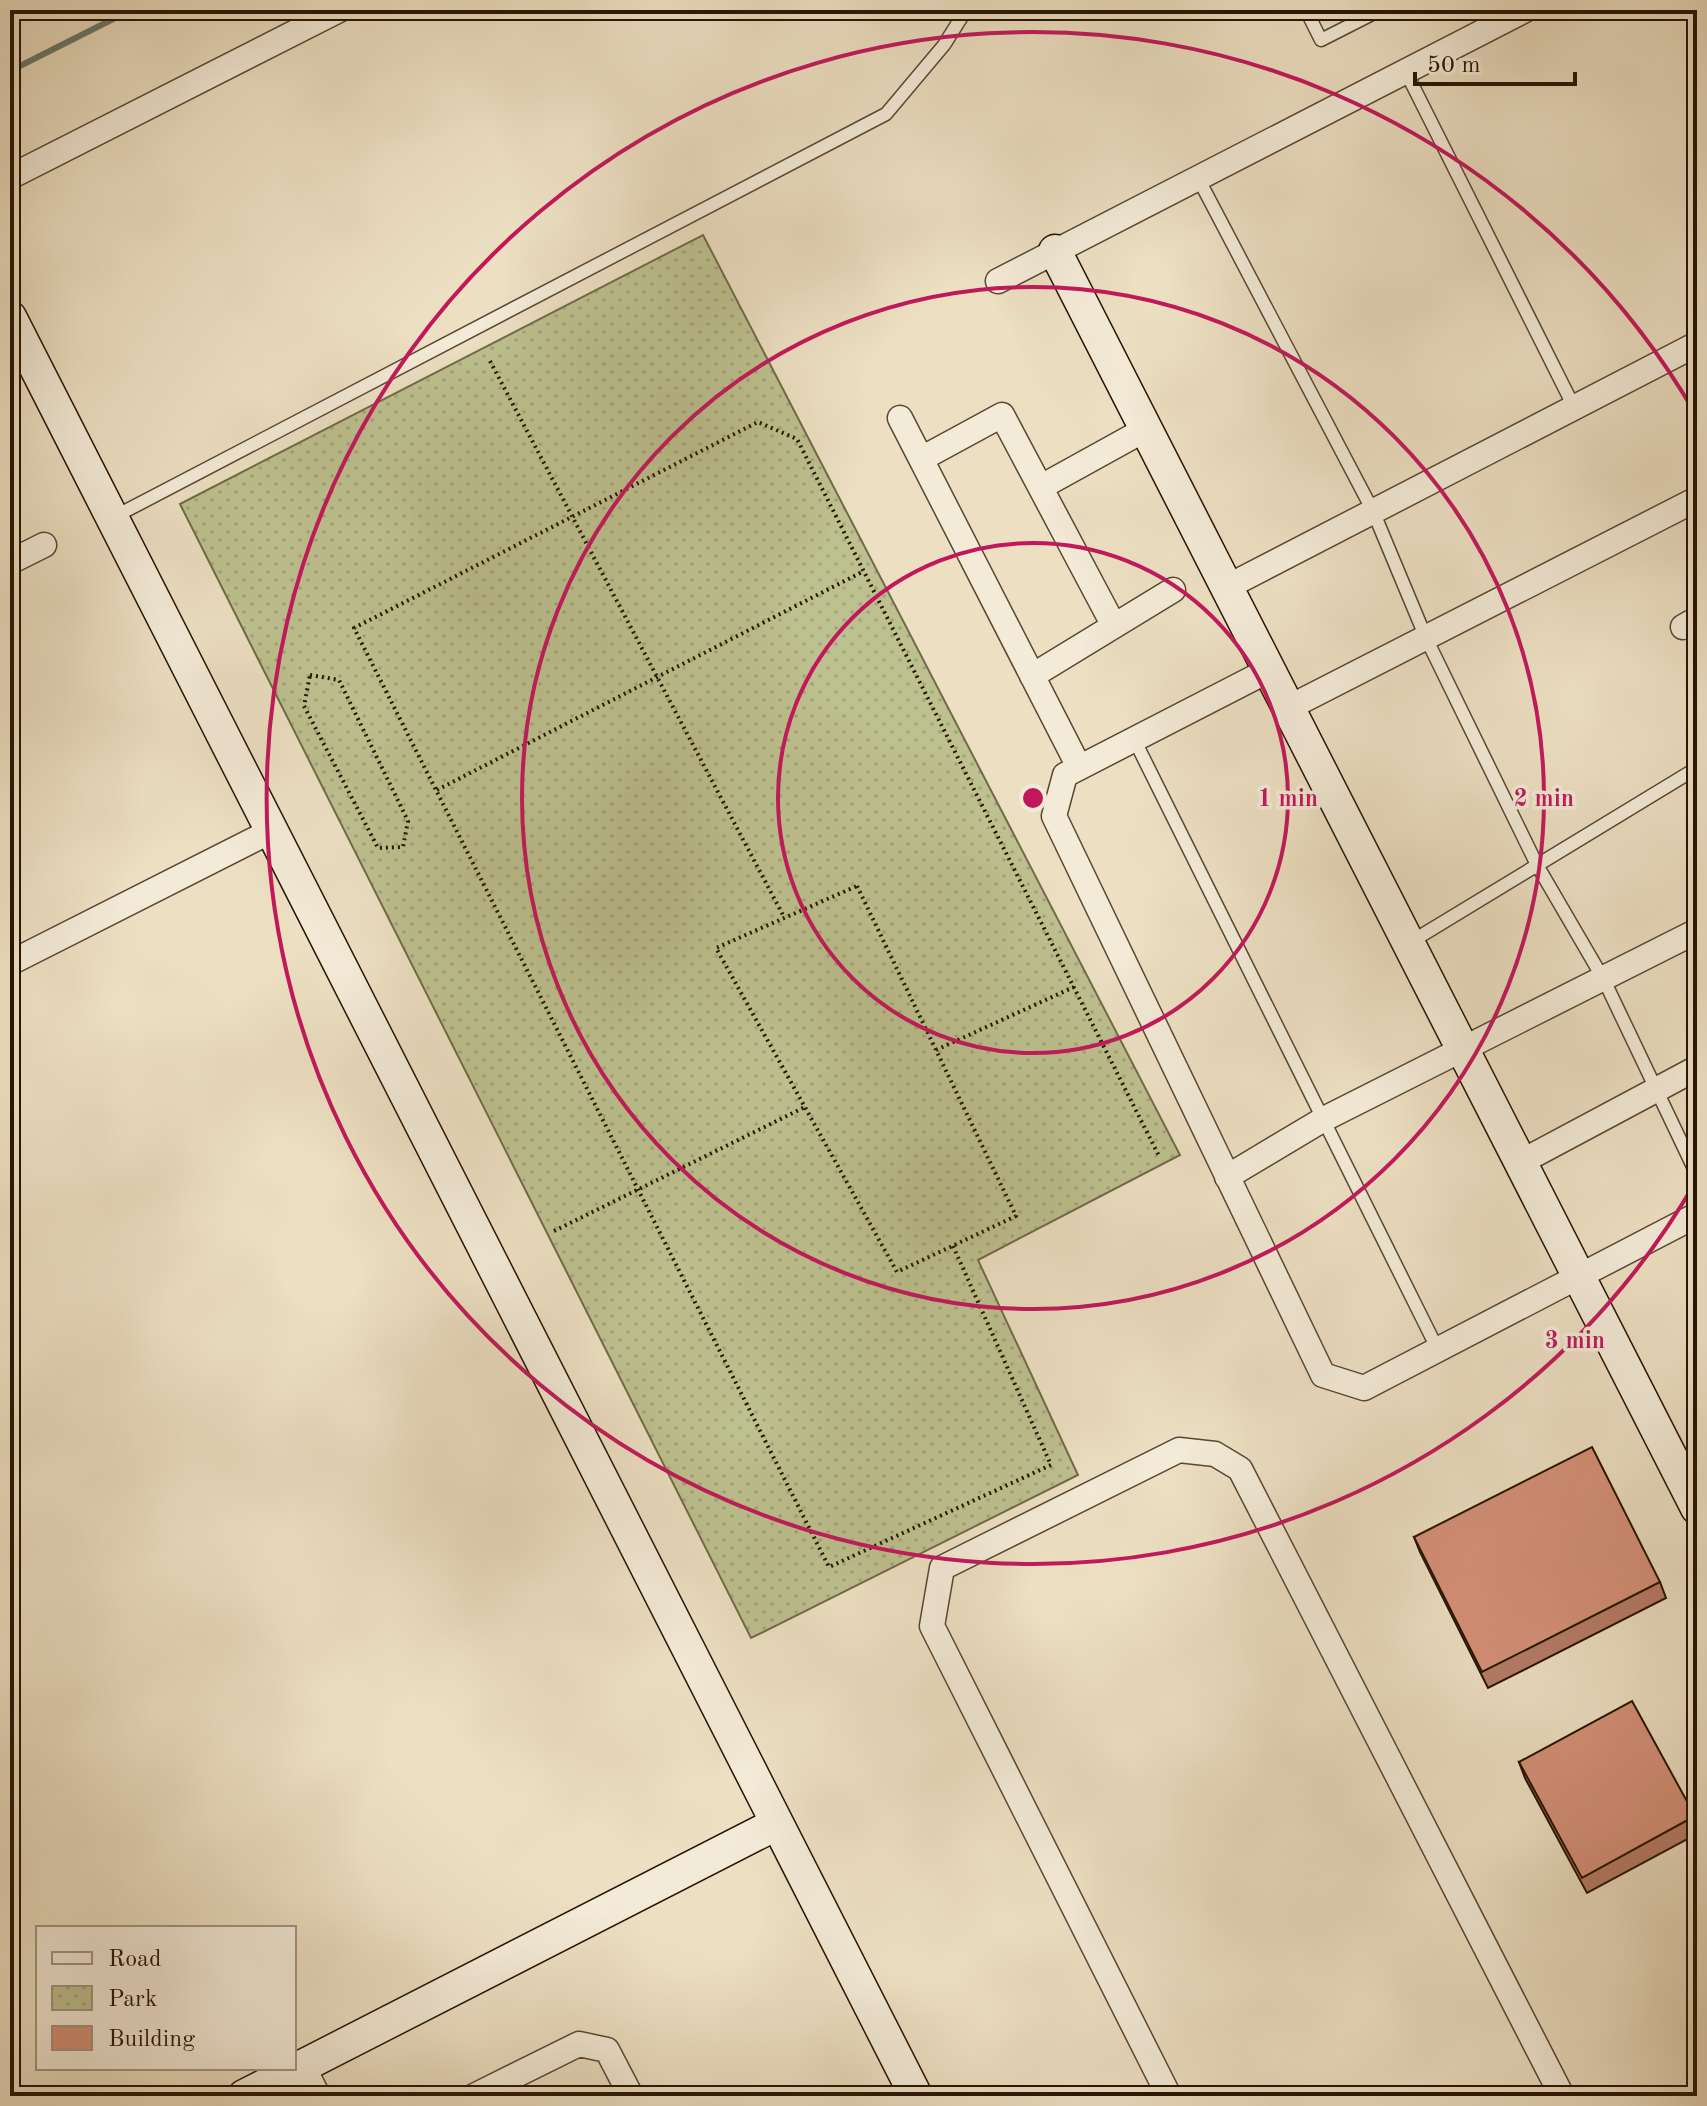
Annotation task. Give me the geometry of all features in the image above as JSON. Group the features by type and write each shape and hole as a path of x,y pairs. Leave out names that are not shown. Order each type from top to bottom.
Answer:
{"street":[{"path":"10,177 339,10"},
{"path":"998,281 1525,10"},
{"path":"1055,251 1696,1505"},
{"path":"10,317 916,2096"},
{"path":"1227,587 1697,344"},
{"path":"921,459 1002,415 1114,626"},
{"path":"900,418 1079,767"},
{"path":"1041,487 1146,429"},
{"path":"1288,708 1697,499"},
{"path":"10,562 44,545"},
{"path":"1032,676 1173,590"},
{"path":"1269,670 1065,775 1054,816 1323,1375 1364,1388 1697,1215"},
{"path":"10,963 271,831"},
{"path":"1227,1177 1324,1119 1464,1052 1697,931"},
{"path":"1521,1162 1697,1068"},
{"path":"1169,2096 932,1626 942,1568 1179,1450 1215,1454 1240,1469 1562,2096"},
{"path":"296,2070 776,1824"},
{"path":"480,2095 579,2044 607,2050 631,2096"},
{"path":"303,2066 318,2096"},
{"path":"244,2096 295,2070"}],"lane":[{"path":"112,518 886,114 944,45 966,10"},
{"path":"1306,10 1321,40 1380,10"},
{"path":"1406,72 1574,407"},
{"path":"1198,178 1373,511 1426,638 1537,865 1604,980 1654,1091 1697,1175"},
{"path":"1134,739 1438,1350"},
{"path":"1409,943 1697,768"}],"path":[{"path":"490,361 785,918"},
{"path":"953,1246 1051,1465 829,1567 640,1188 354,628 758,422 797,439 1159,1156"},
{"path":"437,790 864,571"},
{"path":"310,675 339,680 408,821 403,847 378,848 304,706 310,675"},
{"path":"857,886 936,1050 1016,1216 897,1272 716,948 857,886"},
{"path":"936,1050 1074,987"},
{"path":"554,1231 805,1107"}],"green space":[{"path":"703,235 1180,1155 978,1260 1078,1475 751,1638 180,504"}],"building":[{"path":"1592,1447 1660,1582 1482,1672 1414,1537"},
{"path":"1632,1701 1695,1816 1582,1878 1519,1762"}],"waterway":[{"path":"10,71 131,10"}]}
